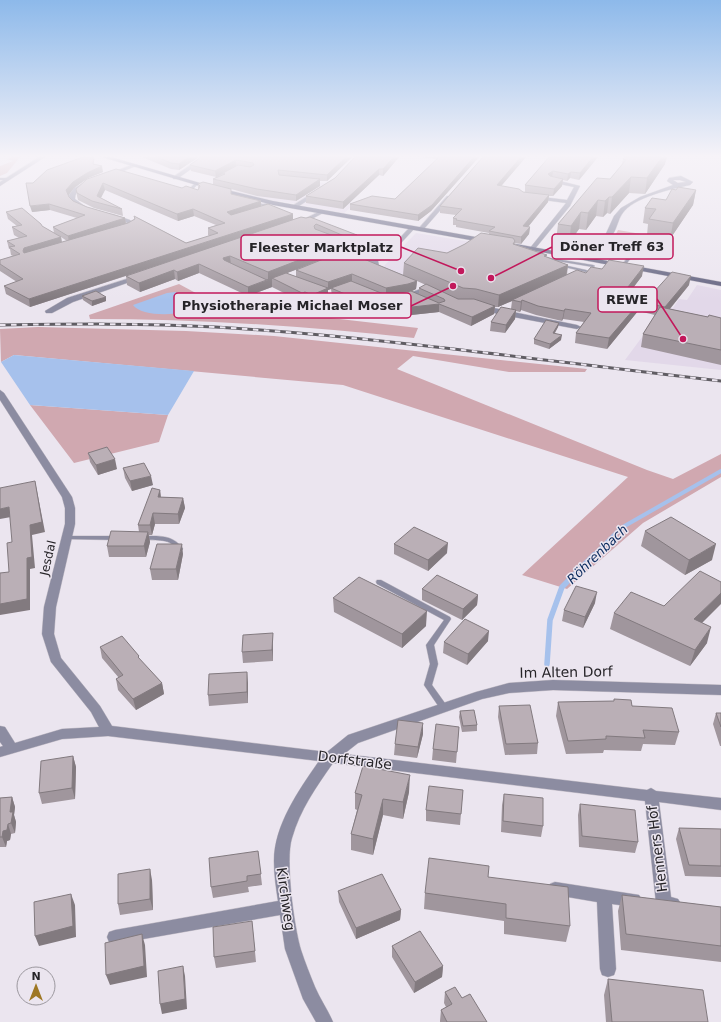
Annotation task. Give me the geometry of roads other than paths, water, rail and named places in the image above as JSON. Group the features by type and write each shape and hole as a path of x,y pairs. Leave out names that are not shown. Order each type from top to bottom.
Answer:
{"street":[{"path":"79,205 86,208"},
{"path":"284,205 497,242"},
{"path":"294,207 298,205"},
{"path":"421,229 443,205"},
{"path":"534,254 568,205"},
{"path":"573,278 586,271 594,262 612,230 616,217 631,205"},
{"path":"293,225 322,212"},
{"path":"107,215 128,222 132,225 113,232"},
{"path":"337,257 374,260 385,257 412,228"},
{"path":"504,244 511,245 534,254 623,266 721,284"},
{"path":"374,260 376,267 390,274"},
{"path":"49,311 70,300 144,275"},
{"path":"365,291 386,300 413,297 426,289"},
{"path":"475,304 498,312 577,327"},
{"path":"498,312 512,306"},
{"name":"Jesdal","path":"0,393 67,497 70,508 70,524 50,607 48,634 55,659 96,709 108,731"},
{"name":"Im Alten Dorf","path":"330,757 352,739 480,695 509,688 553,685 721,690"},
{"name":"Dorfstraße","path":"0,731 6,750 62,734 108,731 651,794 721,804"},
{"name":"Kirchweg","path":"325,1022 309,993 293,949 286,907 281,861 284,839 293,816 307,789 330,757"},
{"name":"Henners Hof","path":"651,794 664,903"},
{"name":"Henners Hof","path":"544,888 685,906"},
{"path":"604,896 608,969"},
{"path":"115,938 286,907"}],"lane":[{"path":"261,211 273,205"},
{"path":"331,241 346,247 337,257"},
{"path":"534,254 571,269 586,271"},
{"path":"623,266 632,254"},
{"path":"66,538 126,538"},
{"path":"133,538 170,540 177,543 180,549"},
{"path":"379,582 448,619 430,645 434,664 428,685 444,708"}],"water":[{"path":"175,292 183,294 199,304 186,311 166,314 146,312 133,305 167,293"},
{"path":"14,355 194,371 168,415 30,405 1,362"}],"waterway":[{"name":"Röhrenbach","path":"547,664 550,620 562,587 621,528 721,471"}],"railway":[{"path":"0,325 161,325 278,331 405,343 721,381"}],"place":[{"name":"Fleester Marktplatz","path":"461,271"},
{"name":"Döner Treff 63","path":"491,278"},
{"name":"Physiotherapie Michael Moser","path":"453,286"},
{"name":"REWE","path":"683,339"}]}
